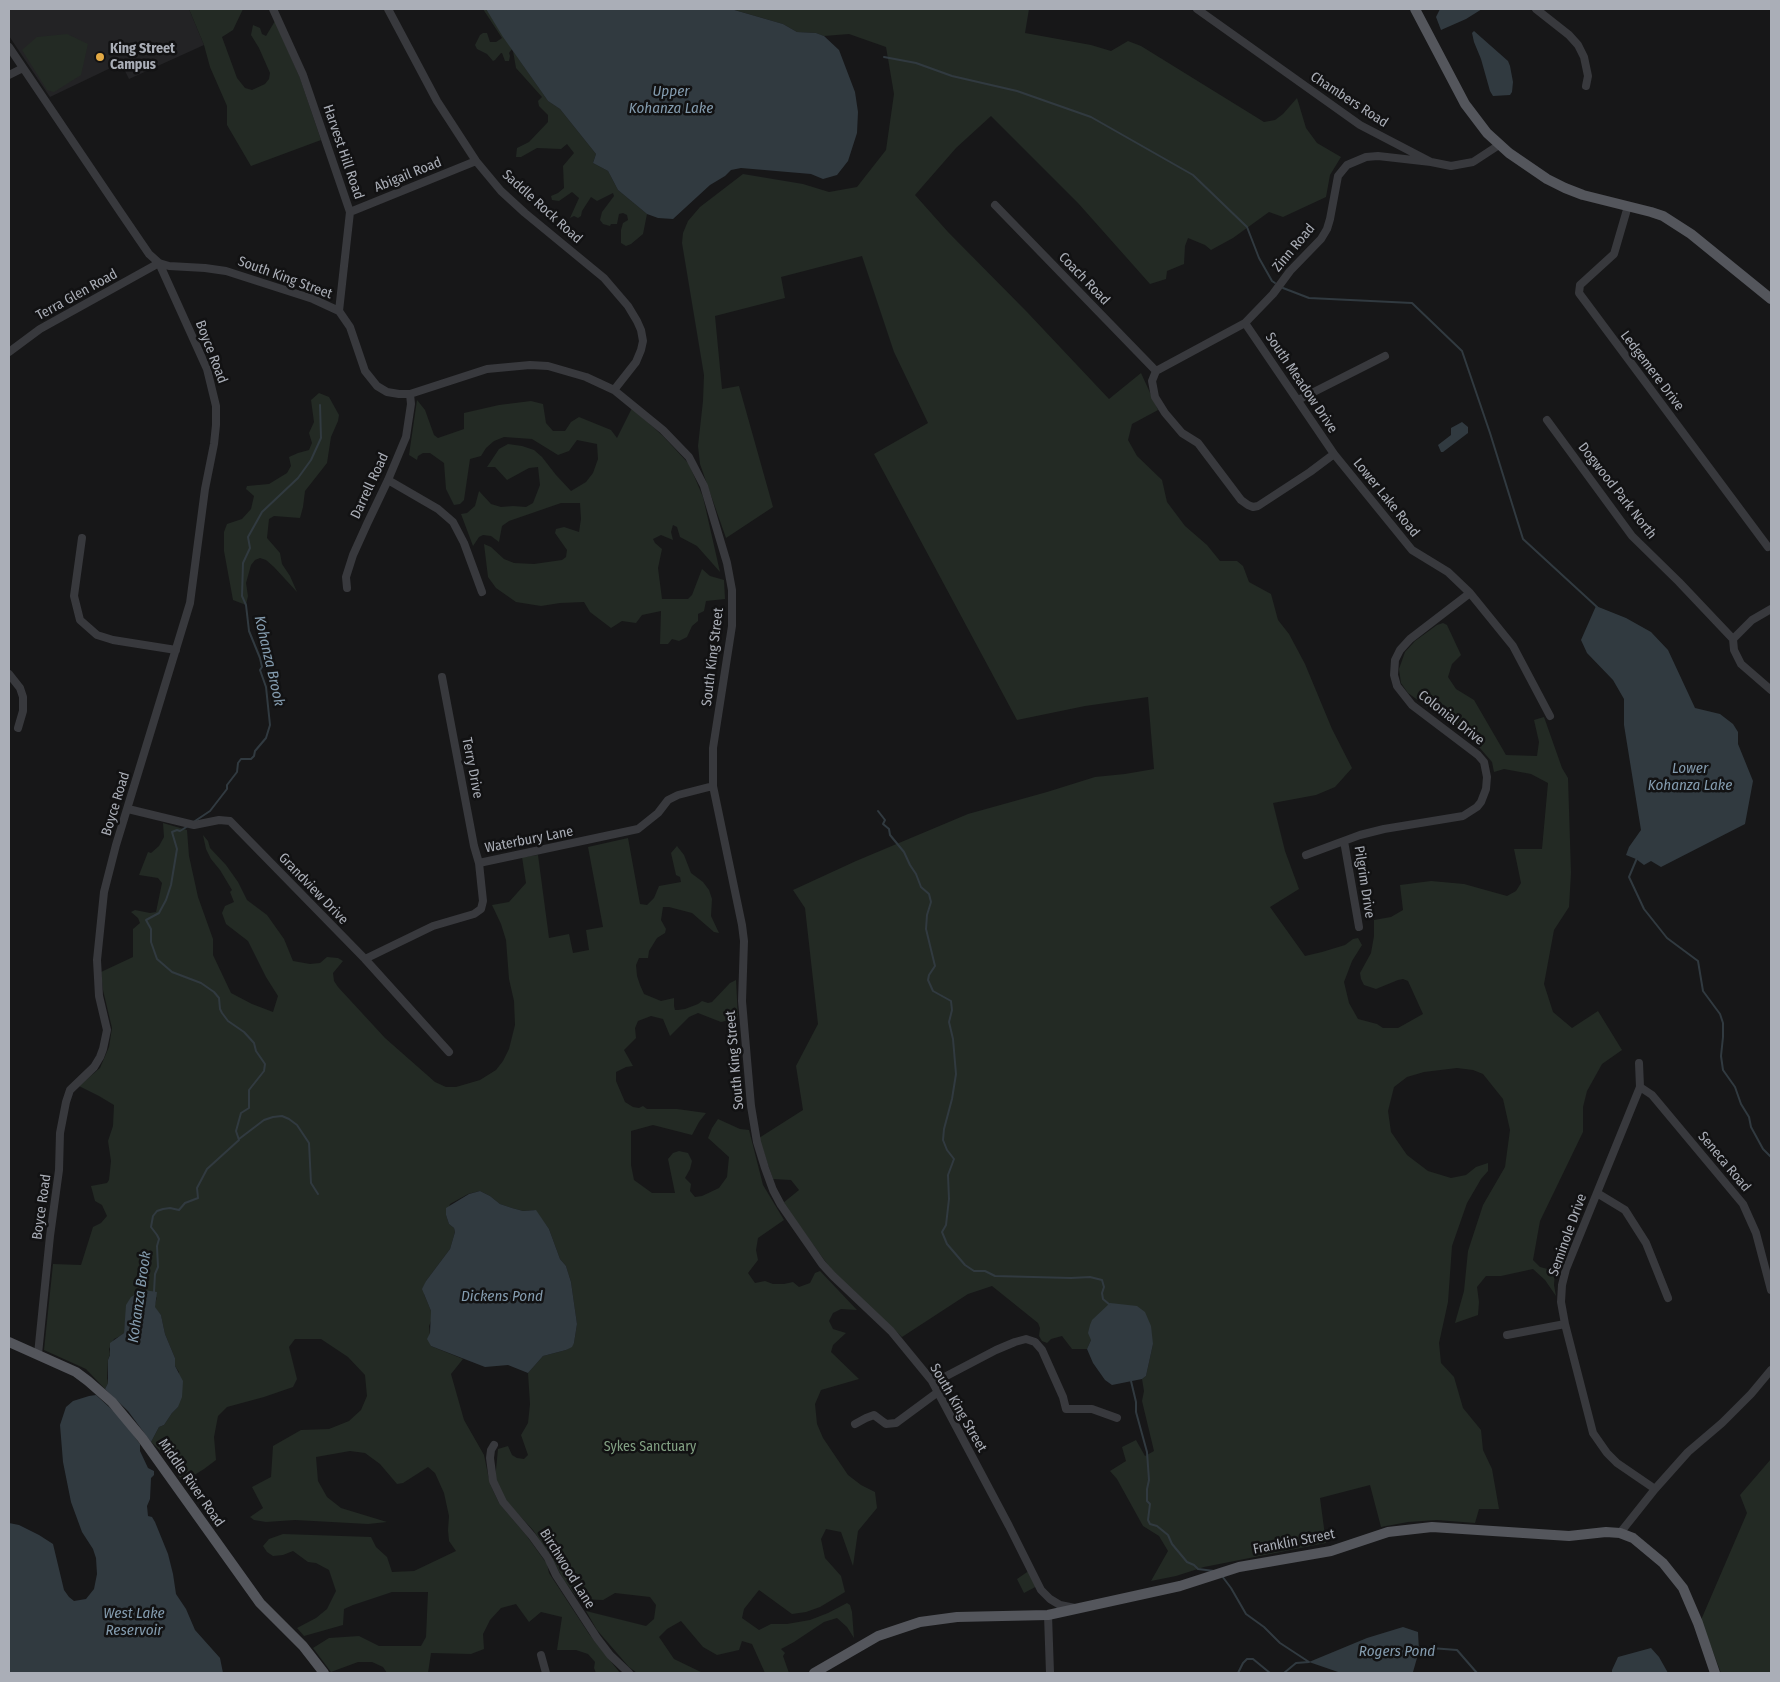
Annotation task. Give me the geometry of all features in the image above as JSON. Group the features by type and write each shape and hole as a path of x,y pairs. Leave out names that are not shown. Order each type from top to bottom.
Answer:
{"main road":[{"path":"1415,9 1465,104 1475,119 1499,145 1528,168 1565,188 1652,212 1680,226 1771,299"},
{"name":"Middle River Road","path":"9,1342 70,1369 88,1380 122,1413 260,1603 304,1646 324,1673"},
{"name":"Franklin Street","path":"814,1673 878,1636 920,1622 956,1617 1048,1615 1180,1586 1239,1567 1331,1551 1376,1536 1410,1529 1441,1527 1569,1536 1606,1532 1620,1533 1633,1538 1670,1570 1683,1588 1715,1673"}],"street":[{"name":"Harvest Hill Road","path":"273,9 303,75 350,212 338,311"},
{"name":"Saddle Rock Road","path":"388,9 437,101 476,161 501,190 526,213 604,278 628,306 637,320 643,341 641,350 636,362 614,390"},
{"name":"Chambers Road","path":"1197,9 1360,125 1431,162 1451,166 1474,162 1499,145"},
{"path":"1536,9 1569,35 1578,45 1584,57 1588,76 1586,86"},
{"path":"9,47 149,254 159,263"},
{"path":"9,75 23,68"},
{"name":"Zinn Road","path":"1156,371 1245,323 1273,294 1290,271 1321,239 1327,229 1338,176 1347,165 1378,156 1431,162"},
{"name":"Abigail Road","path":"350,212 476,161"},
{"name":"Coach Road","path":"995,205 1156,371"},
{"name":"Ledgemere Drive","path":"1628,206 1614,254 1580,285 1578,293 1768,547"},
{"name":"South King Street","path":"159,263 169,266 226,271 313,299 338,311 350,327 371,380 387,392 410,394 487,369 530,365 548,366 586,377 614,390 663,430 689,457 704,486 727,563 732,590 733,611 714,748 713,786 744,941 742,1001 750,1106 757,1142 773,1190 790,1219 822,1264 892,1331 933,1383 1041,1590 1060,1605 1075,1608"},
{"name":"Terra Glen Road","path":"9,352 47,325 159,263"},
{"name":"Boyce Road","path":"38,1354 59,1170 60,1133 66,1102 70,1090 94,1067 104,1049 107,1030 99,996 97,960 104,892 116,845 190,603 205,489 215,435 216,406 207,369 159,263"},
{"name":"South Meadow Drive","path":"1156,371 1152,381 1155,397 1165,413 1182,433 1198,443 1241,500 1253,507 1258,506 1334,454 1245,323"},
{"path":"1298,400 1385,356"},
{"name":"Darrell Road","path":"347,588 346,577 353,555 406,437 411,404 410,394"},
{"name":"Dogwood Park North","path":"1547,420 1632,536 1734,639"},
{"name":"Lower Lake Road","path":"1334,454 1412,550 1448,572 1470,593 1513,646 1550,716"},
{"path":"388,480 438,509 453,522 464,544 482,592"},
{"path":"82,538 74,596 80,620 97,635 113,640 176,650"},
{"name":"Colonial Drive","path":"1306,855 1360,835 1384,829 1463,816 1481,802 1486,789 1487,777 1484,762 1478,755 1412,705 1397,686 1394,674 1395,660 1400,650 1410,639 1470,593"},
{"path":"1771,609 1752,620 1734,639 1734,650 1741,664 1771,690"},
{"path":"9,674 20,688 23,697 23,711 18,728"},
{"name":"Terry Drive","path":"442,677 474,846 479,863"},
{"name":"Waterbury Lane","path":"365,959 433,926 474,914 481,910 483,901 479,863 638,829 658,813 668,800 678,795 713,786"},
{"name":"Grandview Drive","path":"128,809 194,825 219,820 230,821 365,959 449,1052"},
{"name":"Pilgrim Drive","path":"1344,841 1358,928"},
{"path":"1640,1063 1640,1087"},
{"name":"Seminole Drive","path":"1640,1087 1566,1269 1561,1302 1593,1433 1606,1453 1654,1489"},
{"name":"Seneca Road","path":"1640,1087 1652,1095 1743,1204 1756,1232 1771,1290"},
{"path":"1597,1193 1625,1210 1646,1243 1668,1298"},
{"path":"1507,1335 1565,1324"},
{"path":"933,1383 1002,1347 1026,1339 1035,1342 1042,1350 1063,1397 1066,1409 1092,1409 1117,1418"},
{"path":"1620,1533 1654,1489 1688,1452 1722,1423 1751,1394 1771,1370"},
{"path":"855,1424 874,1415 886,1424 896,1423 938,1392"},
{"name":"Birchwood Lane","path":"494,1445 490,1458 493,1481 502,1502 529,1532 548,1558 556,1575 597,1638 623,1669 630,1673"},
{"path":"1048,1615 1050,1673"},
{"path":"541,1655 546,1673"}],"shaded area":[{"name":"King Street Campus","path":"9,9 189,9 204,45 129,79 121,63 50,97 9,36"}],"green space":[{"path":"189,9 243,9 233,30 222,37 237,78 245,88 252,90 265,84 269,79 270,73 251,35 253,25 260,28 262,34 266,36 275,21 300,78 321,140 251,166 227,125 227,106 210,67 204,45"},
{"path":"483,9 486,9 512,49 509,53 509,61 505,61 501,53 493,61 487,54 477,49 475,45 483,33 487,33 490,42 496,42 502,38"},
{"path":"731,9 1029,9 1025,33 1091,45 1111,51 1128,41 1141,46 1264,122 1275,120 1297,98 1306,128 1317,143 1341,157 1330,175 1326,197 1283,217 1269,212 1233,238 1211,250 1205,245 1188,238 1185,246 1184,264 1167,271 1166,279 1150,284 1078,203 991,116 956,148 915,195 948,232 1109,399 1141,373 1158,410 1132,424 1128,440 1137,456 1162,480 1167,502 1185,526 1207,545 1220,561 1237,561 1243,566 1249,582 1271,594 1278,620 1289,634 1305,664 1332,729 1352,768 1335,787 1316,795 1273,803 1285,851 1299,889 1270,907 1305,956 1345,945 1358,938 1362,945 1352,961 1344,982 1349,1003 1358,1019 1377,1024 1383,1028 1398,1028 1423,1014 1408,981 1398,980 1376,989 1364,985 1361,979 1360,973 1371,953 1374,920 1391,917 1403,910 1400,885 1431,881 1464,884 1507,896 1516,891 1521,883 1514,849 1542,849 1548,783 1531,774 1504,769 1494,772 1492,762 1479,747 1408,693 1401,683 1399,669 1405,652 1415,641 1437,625 1443,623 1447,625 1461,655 1452,664 1448,677 1456,689 1474,700 1506,755 1537,756 1539,742 1534,720 1544,717 1562,768 1568,778 1571,873 1569,907 1554,930 1544,984 1553,1012 1572,1028 1598,1011 1622,1050 1602,1064 1587,1091 1583,1107 1583,1132 1540,1221 1533,1260 1540,1267 1555,1271 1554,1285 1556,1296 1545,1280 1533,1269 1501,1276 1486,1276 1477,1287 1478,1315 1455,1323 1464,1291 1468,1251 1483,1205 1505,1167 1510,1130 1503,1099 1483,1074 1473,1070 1457,1068 1424,1072 1407,1077 1394,1087 1388,1111 1391,1132 1407,1155 1428,1171 1451,1178 1466,1175 1476,1167 1488,1163 1488,1171 1467,1203 1452,1246 1448,1302 1439,1343 1441,1363 1454,1377 1463,1408 1481,1430 1483,1450 1492,1469 1499,1509 1479,1509 1475,1523 1437,1520 1408,1522 1381,1527 1370,1485 1320,1498 1326,1543 1204,1567 1176,1576 1151,1581 1168,1551 1159,1536 1143,1526 1117,1479 1110,1471 1126,1461 1122,1447 1136,1440 1145,1456 1154,1451 1142,1401 1144,1391 1142,1379 1146,1376 1153,1344 1091,1340 1087,1349 1072,1349 1062,1336 1051,1339 1047,1343 1042,1341 1039,1336 1040,1328 1038,1323 992,1286 968,1294 902,1337 833,1272 783,1203 799,1190 791,1180 773,1179 759,1138 803,1110 796,1066 818,1024 805,908 793,890 856,861 968,814 1095,777 1154,769 1148,697 1085,706 1017,720 874,454 928,423 894,352 862,256 781,277 785,298 715,316 722,389 739,386 773,507 726,538 700,464 698,446 704,375 682,243 683,233 688,221 700,207 743,174 803,184 829,192 857,187 886,150 894,94 886,47 849,34 824,36 816,33 797,32 783,24"},
{"path":"67,34 88,44 81,75 54,92 47,90 22,50 37,37"},
{"path":"513,51 548,101 560,109 596,154 593,163 608,171 618,190 647,214 643,234 631,244 626,246 621,243 621,230 623,223 628,220 627,215 619,214 617,224 611,224 610,226 603,224 600,220 602,212 614,196 613,193 597,201 591,197 578,218 574,216 570,218 579,198 572,192 559,201 552,200 551,196 564,188 563,166 574,153 567,144 561,149 537,148 521,157 516,157 517,148 529,142 548,122 548,115 539,106 538,101 542,97 516,68"},
{"path":"319,393 329,397 339,415 331,437 327,463 305,491 300,518 274,516 269,519 267,538 280,553 282,564 297,592 274,567 266,560 260,558 251,565 246,583 248,596 246,605 233,600 224,551 224,532 227,524 242,519 251,509 254,496 246,489 247,486 269,484 287,473 291,466 289,457 309,450 312,443 309,433 314,422 311,400"},
{"path":"417,400 425,410 434,435 438,438 464,429 464,413 499,405 531,401 543,404 546,423 553,431 565,431 571,422 579,417 611,430 617,438 632,408 663,436 689,464 703,497 720,572 697,546 680,537 677,527 673,525 671,532 673,540 661,535 653,539 662,549 658,568 662,599 688,599 692,595 702,569 710,576 724,580 725,599 706,601 704,611 698,614 698,621 692,626 687,637 679,641 672,639 668,644 660,644 661,611 642,615 636,623 622,621 611,628 590,612 584,602 541,606 516,602 496,588 488,577 484,544 491,547 504,559 514,563 534,564 562,560 566,557 567,550 555,533 556,529 564,527 579,532 581,519 580,503 561,503 509,521 502,526 499,542 491,536 483,535 479,537 473,546 461,514 467,513 475,506 479,491 491,504 501,507 526,507 533,503 540,485 538,467 529,468 507,480 495,467 487,467 499,449 508,444 534,450 571,491 586,482 593,473 598,459 597,444 577,440 569,451 558,455 532,439 504,437 494,441 481,456 470,459 464,500 460,504 454,505 446,489 444,463 430,453 423,453 418,456 417,460 409,455"},
{"name":"Sykes Sanctuary","path":"163,823 187,830 189,856 198,897 213,939 213,955 231,993 273,1012 278,996 248,941 226,924 222,913 225,906 234,902 230,892 232,890 211,859 206,849 203,835 208,841 210,848 226,865 238,882 247,900 267,915 284,939 293,961 310,964 320,963 327,957 338,958 343,961 333,973 334,981 338,987 385,1038 435,1082 446,1087 456,1087 480,1080 496,1070 509,1049 515,1025 514,1001 509,979 506,940 492,905 509,902 526,883 522,857 538,855 549,938 569,934 573,953 589,950 586,930 603,927 588,847 628,838 640,904 647,905 654,898 659,886 681,882 680,877 676,875 671,853 677,846 684,855 691,873 703,882 709,890 712,899 711,916 719,933 714,932 692,913 663,907 661,920 666,929 665,933 657,938 649,951 648,958 639,958 636,965 640,985 644,994 661,1001 674,998 675,1010 678,1010 685,1009 702,1001 712,1002 730,983 736,980 738,1018 721,1022 698,1013 689,1017 670,1036 663,1019 651,1016 638,1021 635,1028 636,1038 624,1050 633,1066 616,1072 616,1081 625,1102 639,1108 643,1106 647,1109 677,1109 706,1113 692,1135 653,1125 631,1131 631,1165 634,1180 652,1193 675,1193 668,1159 673,1153 679,1151 688,1153 692,1161 685,1178 691,1184 690,1191 695,1197 702,1196 719,1188 727,1177 729,1157 708,1138 718,1119 740,1129 749,1130 763,1185 784,1220 758,1238 756,1250 758,1260 748,1273 755,1283 765,1281 773,1284 784,1284 793,1282 799,1287 810,1283 815,1273 820,1271 857,1310 841,1309 833,1313 829,1321 833,1329 846,1333 833,1345 831,1352 859,1379 821,1390 815,1404 817,1424 823,1438 848,1475 861,1485 875,1492 877,1508 858,1531 853,1566 841,1532 826,1529 821,1539 825,1558 841,1576 845,1592 820,1607 792,1614 759,1590 744,1609 742,1618 759,1630 771,1624 787,1624 810,1620 847,1603 850,1605 852,1612 854,1638 847,1627 837,1618 824,1622 781,1649 785,1653 783,1656 789,1673 765,1673 752,1644 742,1641 739,1650 717,1655 703,1647 681,1621 667,1629 659,1637 674,1659 703,1673 637,1673 629,1667 597,1630 586,1611 646,1626 654,1619 656,1605 650,1597 615,1593 603,1600 578,1599 563,1579 533,1530 504,1499 495,1480 498,1449 508,1446 512,1455 517,1458 524,1459 528,1455 521,1435 528,1423 530,1404 528,1373 543,1356 566,1350 574,1343 577,1324 571,1282 566,1266 560,1259 549,1229 535,1210 523,1211 500,1204 480,1191 468,1194 450,1204 446,1215 449,1224 454,1228 455,1232 450,1249 426,1281 424,1294 431,1311 429,1326 431,1346 463,1359 451,1374 464,1420 484,1455 490,1484 499,1503 547,1564 549,1573 589,1634 620,1673 596,1673 594,1668 595,1662 588,1654 576,1650 557,1650 562,1617 541,1612 529,1622 516,1604 501,1608 490,1620 483,1634 484,1649 471,1654 431,1653 428,1673 387,1673 383,1667 372,1662 358,1662 331,1672 313,1648 329,1638 359,1636 379,1646 421,1646 426,1637 428,1592 392,1592 353,1605 344,1609 343,1625 304,1636 297,1628 316,1618 327,1609 336,1591 329,1570 316,1563 308,1562 293,1551 273,1556 263,1546 269,1539 283,1534 371,1537 376,1547 387,1557 392,1572 414,1571 456,1551 449,1541 449,1516 444,1493 435,1473 428,1467 403,1483 397,1484 380,1464 365,1453 350,1451 316,1457 318,1481 327,1497 341,1508 387,1522 368,1524 295,1520 266,1522 254,1520 250,1517 263,1508 252,1487 271,1477 273,1446 301,1430 329,1429 349,1421 361,1410 367,1396 365,1375 348,1357 321,1339 295,1339 289,1347 297,1379 293,1387 227,1407 218,1416 214,1437 216,1460 183,1482 166,1456 151,1442 159,1427 164,1425 178,1407 179,1372 175,1366 175,1358 165,1334 161,1315 154,1307 157,1297 125,1324 124,1333 114,1339 109,1349 108,1383 105,1389 86,1369 44,1350 53,1264 81,1265 93,1227 101,1223 107,1216 102,1205 95,1201 91,1186 107,1183 109,1180 111,1161 108,1141 113,1126 114,1105 79,1086 100,1068 109,1047 112,1028 103,990 101,972 133,957 133,929 140,923 138,918 131,912 135,910 150,913 156,912 162,883 158,878 139,875 148,852 151,853 159,846 164,837"},
{"path":"1771,1459 1771,1673 1721,1673 1701,1620 1747,1513 1740,1495"},
{"path":"1033,1568 1041,1584 1024,1593 1017,1579"}],"water":[{"name":"Upper Kohanza Lake","path":"486,9 731,9 783,24 797,32 816,33 824,36 839,50 855,92 858,112 857,133 848,161 837,175 823,179 811,174 741,168 731,170 710,185 673,219 658,218 647,214 618,190 608,171 593,163 596,154 560,109 548,101 503,37"},
{"path":"1440,9 1482,9 1466,19 1441,30 1436,17"},
{"path":"1474,31 1508,61 1513,82 1510,95 1493,96 1490,91 1474,42 1472,33"},
{"path":"1462,422 1468,427 1468,433 1441,452 1438,445 1451,435 1451,428"},
{"name":"Lower Kohanza Lake","path":"1596,606 1626,618 1651,632 1668,650 1695,708 1720,714 1733,724 1738,732 1738,744 1753,781 1745,824 1661,867 1651,861 1644,865 1626,855 1629,847 1641,830 1624,725 1624,699 1613,680 1587,653 1581,640"},
{"name":"Dickens Pond","path":"480,1191 500,1204 523,1211 536,1210 549,1229 560,1259 566,1266 571,1282 577,1324 574,1343 572,1347 566,1350 543,1356 528,1373 508,1365 485,1367 431,1346 427,1339 430,1333 431,1311 422,1289 450,1249 455,1232 454,1228 449,1224 446,1208 469,1194"},
{"path":"144,1290 157,1292 155,1307 161,1315 165,1334 175,1358 175,1366 183,1381 182,1397 178,1407 164,1425 159,1427 151,1442 128,1411 105,1389 108,1383 110,1343 124,1333 126,1305 131,1297"},
{"path":"1110,1303 1137,1306 1145,1312 1151,1326 1153,1344 1146,1376 1142,1379 1112,1385 1105,1380 1093,1363 1087,1349 1091,1340 1088,1333 1092,1320"},
{"name":"West Lake Reservoir","path":"96,1395 120,1417 140,1444 140,1451 148,1468 154,1471 154,1475 151,1478 150,1499 147,1506 148,1516 152,1517 155,1522 168,1554 176,1594 186,1609 195,1630 220,1658 223,1673 9,1673 9,1523 19,1525 53,1544 64,1590 74,1601 86,1599 94,1589 97,1574 96,1558 93,1549 82,1532 71,1502 63,1462 60,1425 66,1407 73,1401"},
{"name":"Rogers Pond","path":"1403,1627 1418,1632 1419,1651 1413,1672 1411,1673 1341,1673 1309,1662 1367,1638"},
{"path":"1651,1648 1659,1657 1668,1673 1612,1673 1618,1657"}],"waterway":[{"path":"884,57 916,63 952,76 1017,91 1091,117 1193,175 1247,227 1259,258 1275,283"},
{"path":"1283,288 1309,298 1412,303 1462,351 1523,539 1597,607"},
{"name":"Kohanza Brook","path":"192,823 210,811 227,789 227,785 237,772 238,763 241,759 251,759 254,756 255,751 266,738 270,725 266,687 260,670 262,667 249,631 246,605 242,596 243,563 250,548 248,537 262,512 298,478 311,460 321,438 320,405"},
{"path":"878,811 885,820 883,824 889,829 890,835 904,852 921,887 929,894 931,902 927,915 926,929 935,966 928,980 933,991 951,1001 952,1010 949,1022 953,1039 956,1074 943,1140 947,1150 954,1159 948,1175 949,1199 946,1225 942,1232 947,1244 965,1265 974,1271 985,1271 995,1276 1090,1277 1102,1280 1104,1287 1103,1299 1110,1305"},
{"name":"Kohanza Brook","path":"154,1292 155,1274 158,1267 157,1246 159,1239 151,1227 153,1216 157,1211 163,1209 179,1210 185,1203 198,1198 197,1188 207,1169 239,1140 236,1131 241,1113 249,1108 249,1090 264,1071 265,1064 256,1051 254,1043 244,1032 228,1021 222,1013 219,998 214,992 201,983 172,972 157,959 151,942 151,929 146,920 159,913 171,885 177,849 172,832 180,831 188,826"},
{"path":"1637,858 1629,877 1644,909 1667,938 1698,961 1703,991 1720,1014 1723,1023 1721,1056 1723,1070 1735,1087 1741,1104 1749,1117 1751,1127 1763,1149 1771,1157"},
{"path":"239,1139 264,1120 282,1116 289,1119 297,1125 309,1143 311,1183 318,1194"},
{"path":"1131,1381 1136,1402 1136,1412 1147,1452 1149,1480 1147,1501 1150,1504 1148,1520 1150,1524 1157,1526 1168,1535 1172,1544 1187,1562 1198,1569 1214,1571"},
{"path":"1222,1576 1246,1614 1264,1627 1280,1643 1309,1662"},
{"name":"Kohanza Brook","path":"1418,1647 1457,1650 1477,1673"},
{"name":"Kohanza Brook","path":"1238,1673 1247,1659 1253,1659 1270,1673"},
{"name":"Kohanza Brook","path":"1284,1673 1296,1663 1309,1662"}],"place":[{"name":"King Street Campus","path":"100,57"}]}
